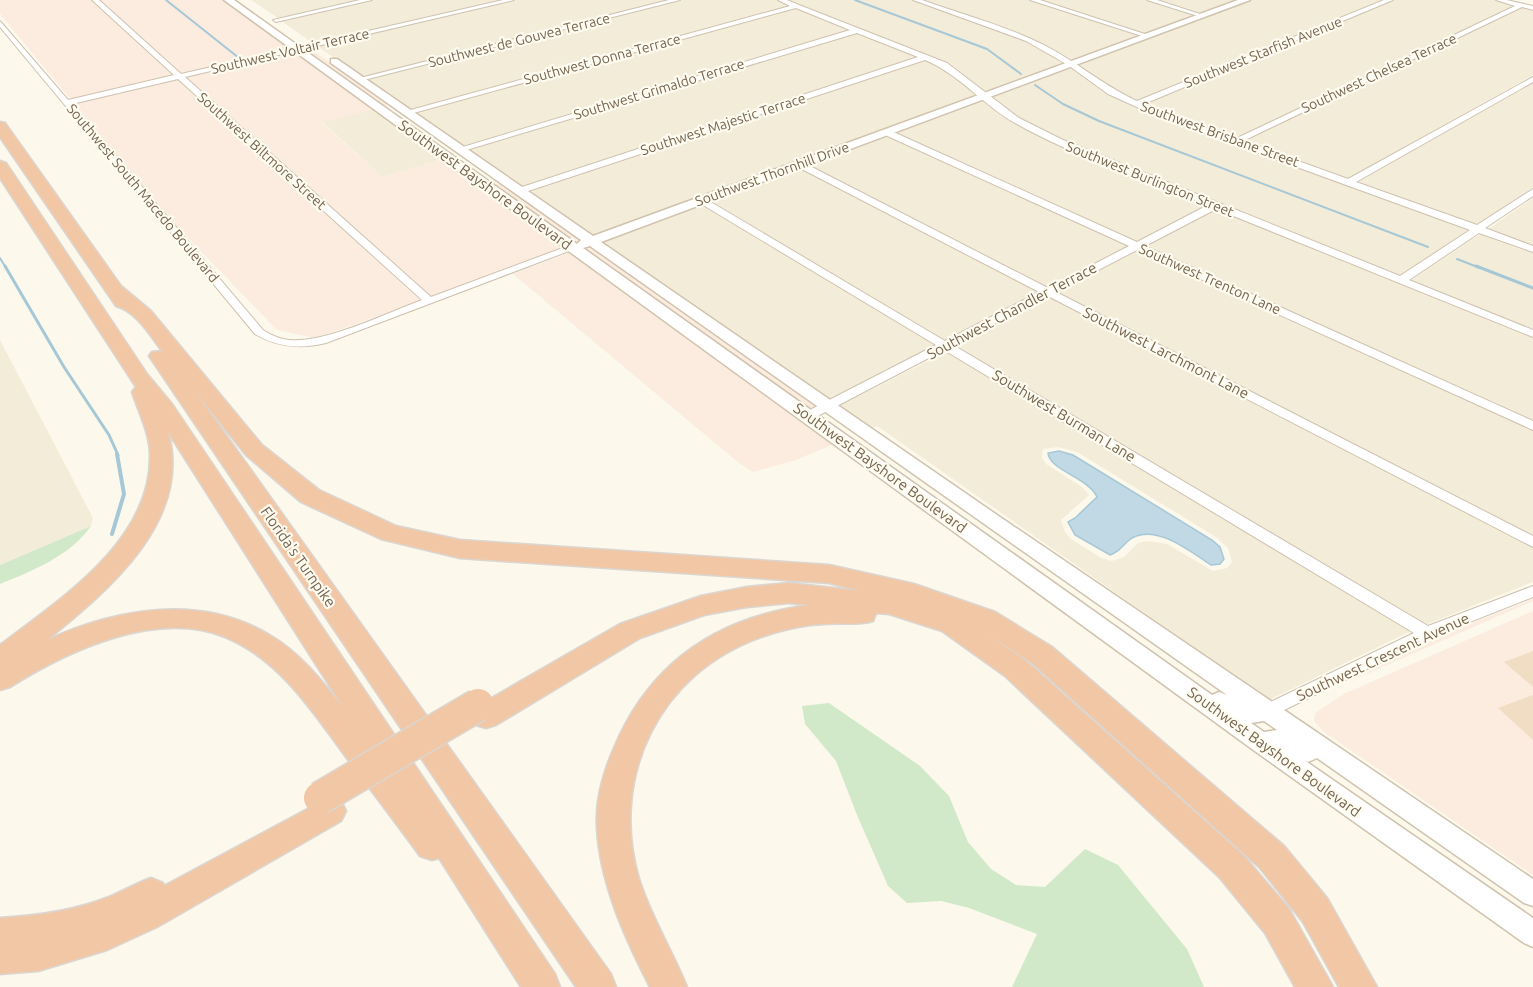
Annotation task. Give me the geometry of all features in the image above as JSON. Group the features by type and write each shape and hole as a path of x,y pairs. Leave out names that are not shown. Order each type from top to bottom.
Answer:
{"highway":[{"name":"Florida's Turnpike","path":"0,126 598,987"},
{"name":"Florida's Turnpike","path":"0,166 139,378 161,404 542,987"},
{"path":"116,290 144,315 254,450 310,496 390,533 460,549 829,574 914,594 985,619 1042,655 1272,857 1315,910 1359,987"},
{"path":"0,661 105,575 131,543 152,508 160,483 162,459 159,441 139,378"},
{"path":"0,956 38,953 95,938 145,915 482,711 617,625 666,604 743,586 779,583 870,582"},
{"path":"482,711 630,632 701,606 747,597 789,593 889,604 952,624 1015,668 1232,867 1277,921 1315,987"},
{"path":"669,987 639,930 623,886 613,837 614,792 639,721 652,702 682,669 712,646 748,629 784,619 848,612 886,616 923,624 977,641"},
{"path":"0,679 57,646 93,632 131,623 175,618 209,621 261,642 288,665 319,698 542,987"},
{"path":"0,935 39,933 83,923 138,901 325,805"}],"main road":[{"name":"Southwest Bayshore Boulevard","path":"247,0 827,406 1533,894"},
{"name":"Southwest Thornhill Drive","path":"572,248 1246,0"},
{"name":"Southwest Bayshore Boulevard","path":"230,1 1260,742 1533,934"},
{"path":"230,1 242,1 262,15 272,18"},
{"path":"404,127 415,128 440,146 460,149"},
{"path":"456,164 472,163 498,182 507,182"},
{"path":"1106,631 1128,637 1224,705 1247,714 1268,711"},
{"path":"1260,742 1280,738 1291,741 1361,786 1407,806"}],"street":[{"name":"Southwest Biltmore Street","path":"95,0 429,301"},
{"path":"272,18 369,0"},
{"name":"Southwest Voltair Terrace","path":"68,102 511,0"},
{"name":"Southwest de Gouvea Terrace","path":"360,79 677,0"},
{"name":"Southwest Burlington Street","path":"781,0 944,65 1016,120 1060,142 1533,334"},
{"name":"Southwest Brisbane Street","path":"916,0 1028,40 1071,63 1101,86 1137,104 1533,249"},
{"path":"1034,0 1148,36"},
{"path":"1150,0 1203,16"},
{"name":"Southwest Starfish Avenue","path":"1137,104 1389,0"},
{"path":"1499,0 1533,8"},
{"name":"Southwest Chelsea Terrace","path":"1236,141 1522,5"},
{"name":"Southwest Donna Terrace","path":"407,112 796,6"},
{"name":"Southwest South Macedo Boulevard","path":"0,23 259,332 272,341 297,345"},
{"name":"Southwest Grimaldo Terrace","path":"460,149 858,30"},
{"name":"Southwest Majestic Terrace","path":"519,191 927,57"},
{"path":"1350,182 1533,79"},
{"name":"Southwest Trenton Lane","path":"886,132 1533,426"},
{"name":"Southwest Larchmont Lane","path":"799,165 1533,542"},
{"path":"1402,280 1533,192"},
{"name":"Southwest Burman Lane","path":"701,200 1428,633"},
{"name":"Southwest Chandler Terrace","path":"808,416 947,346 1215,205"},
{"name":"Southwest Thornhill Drive","path":"297,345 322,341 572,248"},
{"name":"Southwest Crescent Avenue","path":"1268,711 1428,633 1533,591"}],"shaded area":[{"path":"0,0 91,0 174,76 71,100 0,14"},
{"path":"99,0 224,0 292,49 182,74"},
{"path":"251,0 364,0 278,18"},
{"path":"375,0 505,0 314,44 280,20"},
{"path":"517,0 672,0 362,77 317,46"},
{"path":"683,0 777,0 792,6 409,110 366,80"},
{"path":"786,0 912,0 1025,41 1066,63 984,94 932,57"},
{"path":"920,0 1029,0 1142,36 1071,61 1031,40"},
{"path":"1038,0 1146,0 1198,15 1146,34"},
{"path":"1154,0 1240,0 1202,14"},
{"path":"1251,0 1384,0 1137,102 1095,79 1076,64"},
{"path":"1395,0 1495,0 1516,5 1235,138 1143,105"},
{"path":"796,7 853,30 462,146 413,113"},
{"path":"1524,7 1533,9 1533,75 1347,179 1243,141"},
{"path":"858,32 922,57 521,187 466,149"},
{"path":"309,48 391,104 382,107 302,50"},
{"path":"295,51 374,109 322,123 383,177 444,159 565,248 432,297 185,77"},
{"path":"927,59 941,66 978,96 593,237 526,191"},
{"path":"1071,66 1107,92 1471,229 1399,276 1062,141 1020,119 988,97"},
{"path":"177,79 421,301 315,338 277,330 164,213 73,102"},
{"path":"1533,83 1533,187 1476,226 1357,182"},
{"path":"983,99 1013,121 1208,205 1136,242 893,132"},
{"path":"374,109 444,159 383,177 322,122"},
{"path":"886,135 1129,246 1046,288 806,165"},
{"path":"464,164 494,183 500,184 582,241 574,244"},
{"path":"799,167 1039,292 946,341 708,201"},
{"path":"1533,198 1533,246 1487,230"},
{"path":"700,204 938,345 828,401 599,241"},
{"path":"1217,208 1533,337 1533,422 1145,247"},
{"path":"1482,233 1533,251 1533,331 1410,281"},
{"path":"588,245 817,406 808,411 580,249"},
{"path":"1139,250 1533,430 1533,537 1056,293"},
{"path":"571,252 836,443 796,460 753,472 739,463 513,274"},
{"path":"1049,297 1533,547 1533,582 1425,625 956,347"},
{"path":"0,340 93,518 91,526 0,565"},
{"path":"948,351 1413,630 1269,700 877,426 869,429 837,407","holes":["1058,447 1077,452 1216,537 1228,548 1232,562 1227,568 1213,571 1167,544 1149,541 1138,543 1124,557 1112,561 1101,558 1071,539 1065,532 1061,520 1089,495 1082,487 1046,464 1042,458 1043,449"]},
{"path":"1533,599 1533,601 1346,683 1433,642 1435,638"},
{"path":"1533,611 1533,875 1324,732 1314,721 1315,713 1344,694"}],"green space":[{"path":"91,526 82,537 61,554 37,568 0,584 0,565"},
{"path":"829,703 920,766 949,796 968,842 991,869 1016,885 1045,887 1085,849 1118,865 1187,949 1204,987 1012,987 1037,934 969,908 941,901 907,903 888,886 836,761 805,724 802,706"}],"water":[{"path":"1059,451 1073,455 1212,540 1220,547 1224,559 1220,564 1211,565 1173,541 1152,534 1132,538 1110,555 1075,535 1068,522 1097,497 1086,484 1050,459 1048,453"}],"building":[{"path":"1533,651 1533,687 1504,662"},
{"path":"1533,695 1533,740 1498,708"}],"waterway":[{"path":"166,0 239,58"},
{"path":"855,0 987,49 1021,74"},
{"path":"1035,85 1063,104 1099,121 1428,247"},
{"path":"0,258 6,268"},
{"path":"1457,259 1480,268"},
{"path":"5,266 64,367 109,435 118,455"},
{"path":"1476,266 1533,288"},
{"path":"112,534 124,494 117,454"}]}
